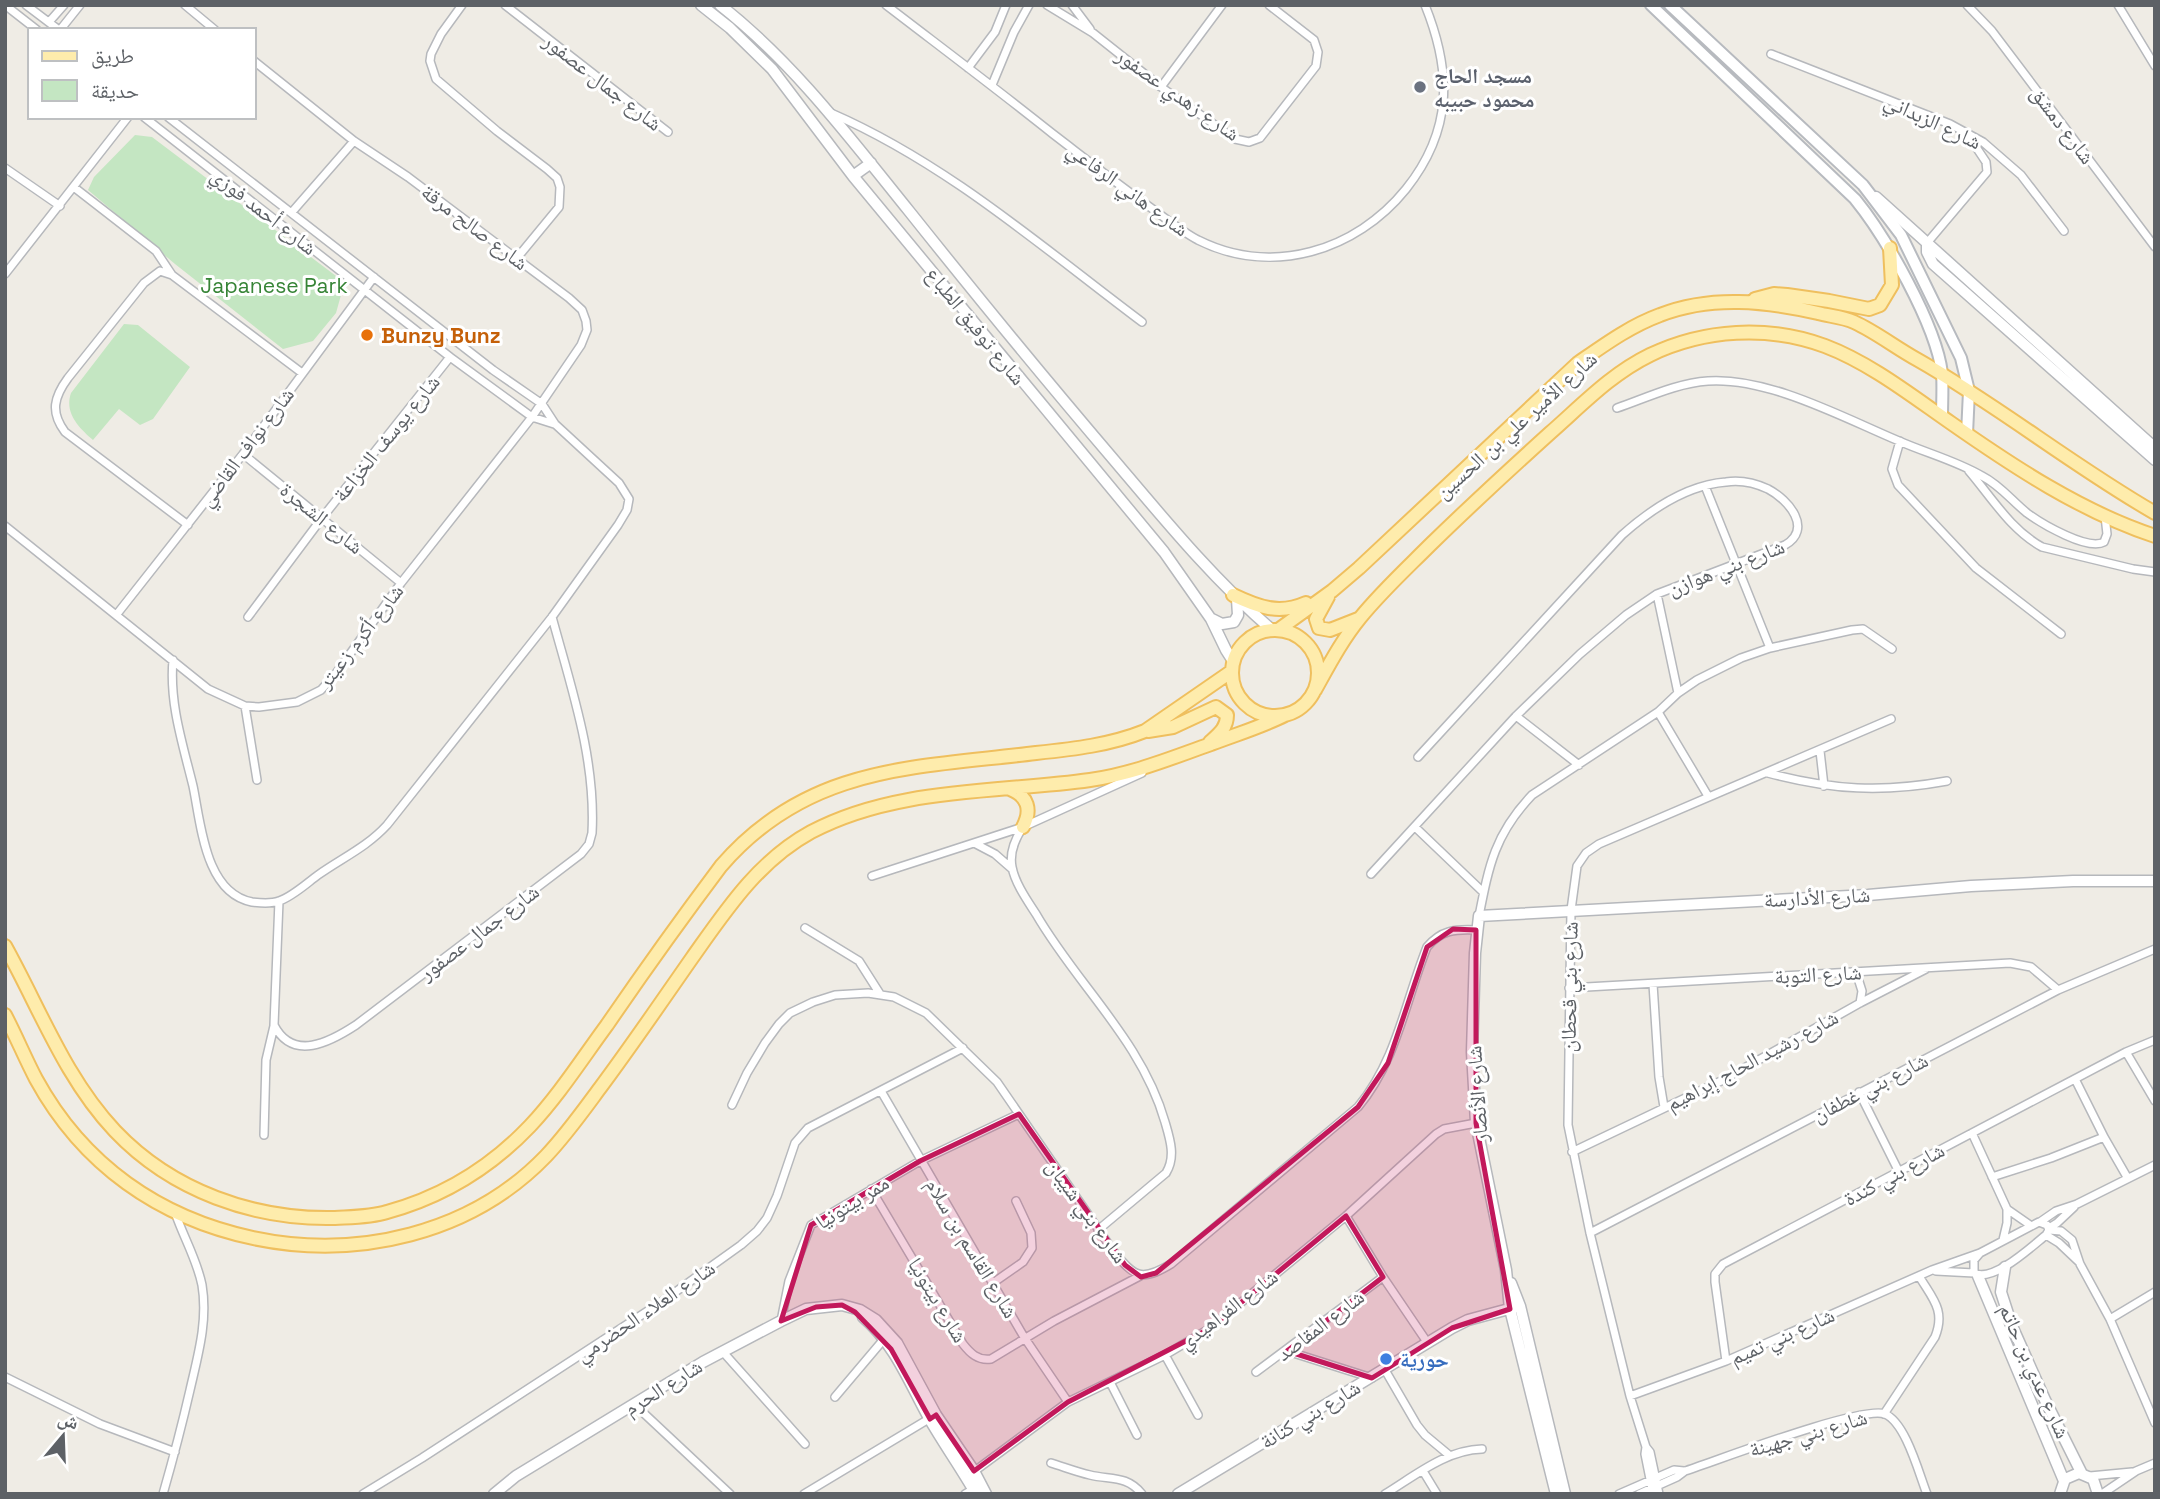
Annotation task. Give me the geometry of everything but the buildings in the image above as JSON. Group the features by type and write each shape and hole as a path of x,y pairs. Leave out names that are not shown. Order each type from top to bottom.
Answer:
{"main road":[{"path":"1651,5 1855,199 1874,222 1890,248 1927,327 1942,372 1942,417"},
{"path":"1670,5 1863,185 1901,235 1954,341 1965,372 1969,391 1967,434"},
{"path":"1749,301 1774,294 1829,301 1869,310 1880,305 1892,285 1890,248"},
{"name":"شارع الأمير علي بن الحسين","path":"1275,630 1332,592 1420,513 1578,363 1614,338 1662,314 1679,309 1749,301 1783,305 1852,321 1942,372 2155,513"},
{"name":"شارع الأمير علي بن الحسين","path":"1315,690 1337,649 1359,618 1386,588 1513,464 1609,380 1650,355 1678,344 1725,334 1755,331 1826,346 1866,367 1997,455 2105,515 2155,536"},
{"path":"1235,597 1255,605 1284,610 1332,592"},
{"path":"1332,592 1318,615 1316,622 1319,628 1330,631 1359,618"},
{"path":"5,1015 38,1082 80,1141 150,1201 176,1215 213,1229 282,1244 337,1245 402,1237 475,1210 527,1174 565,1135 737,895 774,858 811,832 868,808 909,800 1094,780 1159,764 1263,726 1304,706 1315,690 1319,670 1312,650 1298,636 1275,630 1259,632 1239,649 1233,666 1235,688 1247,705 1265,715 1285,715"},
{"path":"1145,731 1233,666"},
{"path":"5,946 69,1069 88,1099 116,1132 166,1174 212,1196 246,1208 278,1214 313,1219 385,1213 428,1198 480,1170 530,1127 563,1086 737,847 774,817 821,790 863,777 917,766 1088,747 1145,731 1173,727 1216,706 1227,715 1227,722 1223,730 1207,745"},
{"path":"1009,789 1018,792 1029,809 1023,827"}],"street":[{"path":"5,5 34,28"},
{"path":"26,5 57,28"},
{"path":"49,22 64,5"},
{"path":"62,28 80,5"},
{"path":"185,5 213,28"},
{"path":"462,5 440,34 431,54 430,61 436,79 557,178 561,195 559,207 517,258"},
{"name":"شارع جمال عصفور","path":"505,5 667,132"},
{"name":"شارع توفيق الطباع","path":"701,5 730,28 772,69 853,176 1164,552 1211,619 1233,666"},
{"name":"شارع توفيق الطباع","path":"720,5 775,52 827,111 1034,366 1202,564 1235,597 1275,630"},
{"name":"شارع هاني الرفاعي","path":"886,5 1121,187 1199,241 1240,255 1285,256 1312,253 1340,243 1364,228 1400,196 1432,149 1442,114 1445,84 1440,50 1425,5"},
{"path":"968,68 995,32 1006,5"},
{"path":"992,85 1014,32 1030,5"},
{"name":"شارع زهدي عصفور","path":"1047,5 1093,33 1161,87 1235,139 1249,142 1260,138 1310,74 1318,59 1314,40 1269,5"},
{"name":"شارع زهدي عصفور","path":"1072,5 1093,33"},
{"path":"1161,87 1222,5"},
{"name":"شارع دمشق","path":"1967,5 1992,31 2155,247"},
{"path":"2119,5 2154,65"},
{"name":"شارع الزبداني","path":"1771,54 1965,131 1983,142 2021,174 2064,230"},
{"name":"شارع صالح مرقة","path":"256,63 354,141 408,177 582,310 587,330 581,345 533,417"},
{"path":"827,111 866,128 956,182 1142,322"},
{"path":"5,274 127,119"},
{"name":"شارع أحمد فوزي","path":"147,119 450,357 533,417 555,424"},
{"name":"شارع أحمد فوزي","path":"171,119 493,370 542,404 555,424 619,483 629,499 627,510 552,617"},
{"path":"1965,131 1986,162 1987,172 1927,243 1927,252 1933,264 2155,460"},
{"path":"292,212 354,141"},
{"path":"853,176 871,163"},
{"path":"5,168 60,206"},
{"path":"1863,185 2155,448"},
{"path":"75,188 156,251 172,275"},
{"path":"188,525 65,432 59,424 54,406 60,389 68,378 144,283 160,271 172,275 302,373"},
{"name":"شارع نواف القاضي","path":"117,614 243,454 373,277"},
{"name":"شارع يوسف الخزاعة","path":"247,617 450,357"},
{"path":"1616,408 1687,385 1709,381 1752,385 1812,402 1900,442 1966,468 1995,484 2028,513 2091,545 2104,542 2107,534 2105,515"},
{"name":"شارع أكرم زعيتر","path":"5,526 208,689 245,706 297,702 321,690 337,672 401,583 533,417"},
{"path":"1900,442 1892,469 1898,485 1976,568 2062,634"},
{"name":"شارع الشجرة","path":"243,454 401,583"},
{"path":"1966,468 1995,504 2030,540 2059,553 2155,572"},
{"name":"شارع بني هوازن","path":"1371,874 1516,716 1580,654 1626,615 1657,594 1794,540 1799,533 1799,525 1791,510 1767,489 1743,482 1705,486 1660,506 1622,535 1418,757"},
{"path":"1705,486 1736,565 1745,580 1770,648"},
{"path":"2091,545 2092,560"},
{"path":"1657,594 1678,693"},
{"path":"1211,619 1222,624 1234,622 1238,615 1235,597"},
{"path":"173,660 173,702 216,876 227,890 242,899 259,903 279,901 377,836 418,789 552,617"},
{"name":"شارع جمال عصفور","path":"274,1025 285,1040 295,1045 312,1046 345,1032 565,867 589,844 592,820 582,726 552,617"},
{"path":"1479,916 1489,868 1500,837 1508,822 1532,795 1658,712 1697,680 1741,658 1770,648 1863,629 1892,649"},
{"path":"245,706 257,780"},
{"path":"1658,712 1707,796"},
{"path":"1516,716 1579,765"},
{"name":"شارع بني قحطان","path":"1655,1490 1650,1452 1630,1396 1590,1233 1568,1125 1571,910 1577,866 1586,853 1599,844 1891,719"},
{"path":"1820,751 1824,786"},
{"path":"872,876 1023,827 1159,764"},
{"path":"1767,772 1824,786 1884,789 1947,780"},
{"path":"1012,869 1013,846 1023,827"},
{"path":"1415,827 1483,892"},
{"path":"976,844 995,854 1012,869 1052,941 1134,1052 1155,1092 1168,1130 1172,1159 1166,1173 1098,1230"},
{"name":"شارع الأدارسة","path":"1479,916 1868,895 1984,885 2155,881"},
{"path":"264,1135 266,1060 274,1025 279,901"},
{"name":"شارع الأنصار","path":"1479,916 1476,930 1472,1052 1476,1123 1515,1308 1549,1444 1565,1494"},
{"path":"805,928 859,961 880,994"},
{"name":"شارع بني شيبان","path":"732,1105 765,1043 790,1013 835,995 880,994 902,1000 926,1013 998,1082 1098,1230 1125,1265 1140,1276 1156,1273 1171,1264 1357,1107 1374,1087 1388,1062 1427,947 1434,939 1453,929 1476,930"},
{"name":"شارع بني غطفان","path":"1590,1233 2059,990 2155,949"},
{"name":"شارع التوبة","path":"1569,988 2023,964 2038,971 2059,990"},
{"name":"شارع رشيد الحاج إبراهيم","path":"1572,1152 1721,1081 1930,967"},
{"path":"1856,972 1862,991 1860,1003"},
{"path":"1653,984 1659,1077 1664,1107"},
{"name":"شارع بني كندة","path":"1726,1361 1715,1282 1715,1274 1723,1264 2126,1052 2155,1040"},
{"name":"شارع العلاء الحضرمي","path":"363,1494 660,1303 741,1245 767,1218 795,1143 808,1128 963,1048"},
{"path":"2126,1052 2155,1101"},
{"path":"2076,1079 2127,1177"},
{"name":"شارع القاسم بن سلام","path":"881,1091 1024,1337 1068,1402"},
{"path":"1858,1092 1899,1172"},
{"name":"ممر بيتونيا","path":"780,1321 789,1281 811,1225 920,1161 1019,1114"},
{"name":"شارع الفراهيدي","path":"970,1474 1068,1402 1165,1355 1218,1322 1346,1216 1436,1134 1444,1129 1476,1123"},
{"path":"1972,1133 2007,1209 2003,1240"},
{"path":"1992,1177 2104,1137"},
{"path":"2039,1222 2056,1211 2077,1204 2155,1165"},
{"name":"شارع بيتونيا","path":"871,1189 970,1353 987,1360 1024,1337 1140,1276"},
{"path":"993,1283 1023,1262 1032,1248 1031,1233 1016,1201"},
{"path":"1980,1253 1974,1260 1976,1274 2005,1267 2077,1204"},
{"path":"2007,1209 2030,1225"},
{"path":"163,1494 201,1345 204,1308 198,1267 176,1215"},
{"path":"1346,1216 1427,1342"},
{"path":"2039,1222 2045,1223 2048,1231 2080,1264 2110,1319 2155,1423"},
{"name":"شارع بني تميم","path":"1630,1396 1726,1361 1932,1270 1980,1253 2039,1222"},
{"name":"شارع عدي بن حاتم","path":"2005,1267 2001,1293 2012,1326 2045,1400 2086,1475 2097,1485 2100,1494"},
{"name":"شارع بني تميم","path":"1932,1270 1976,1274"},
{"name":"شارع عدي بن حاتم","path":"1976,1274 2060,1489"},
{"path":"1884,1414 1940,1326 1940,1313 1919,1276"},
{"name":"شارع المقاصد","path":"1256,1372 1287,1352 1383,1277"},
{"path":"2110,1319 2155,1292"},
{"name":"شارع الحرم","path":"842,1305 862,1317 884,1339 970,1474 976,1491"},
{"name":"شارع الحرم","path":"494,1494 516,1476 723,1352 806,1308 852,1306 882,1325 903,1353 933,1417"},
{"name":"شارع بني كنانة","path":"1178,1494 1427,1342 1468,1321 1515,1308"},
{"path":"835,1397 884,1339"},
{"path":"723,1352 805,1444"},
{"path":"1287,1352 1372,1378"},
{"path":"1165,1355 1198,1415"},
{"path":"1385,1370 1417,1425 1449,1455"},
{"path":"5,1377 100,1424 175,1452"},
{"path":"1110,1382 1137,1435"},
{"path":"635,1405 730,1494"},
{"name":"شارع بني جهينة","path":"1639,1494 1655,1490 1685,1471 1847,1416 1876,1413 1884,1414 1906,1438 1927,1494"},
{"path":"804,1494 818,1490 933,1417"},
{"name":"شارع الأنصار","path":"1549,1444 1556,1494"},
{"path":"1385,1494 1449,1455 1464,1449 1482,1449"},
{"path":"1051,1463 1094,1476 1125,1480 1135,1485 1142,1494"},
{"path":"2100,1494 2136,1471 2155,1463"},
{"name":"شارع بني جهينة","path":"1619,1494 1674,1470 1685,1471"},
{"path":"1423,1471 1437,1494"},
{"path":"2060,1489 2071,1475 2136,1471"}],"highlighted area":[{"path":"1453,929 1476,930 1476,1123 1510,1309 1452,1328 1372,1378 1287,1351 1383,1277 1346,1216 1209,1329 1068,1402 974,1471 936,1415 930,1419 891,1349 855,1312 842,1305 816,1307 781,1321 811,1225 920,1161 1019,1114 1125,1265 1141,1277 1156,1273 1358,1107 1388,1063 1427,947"}],"green space":[{"name":"Japanese Park","path":"135,135 152,137 340,279 341,295 336,313 313,341 283,349 175,264 88,190 94,177"},
{"path":"124,324 138,325 190,367 153,419 140,425 119,409 93,440 78,425 71,413 69,400 71,393"}],"place":[{"name":"مسجد الحاج محمود حبيبه","path":"1420,87"},
{"name":"Bunzy Bunz","path":"367,335"},
{"name":"حورية","path":"1386,1359"}]}
